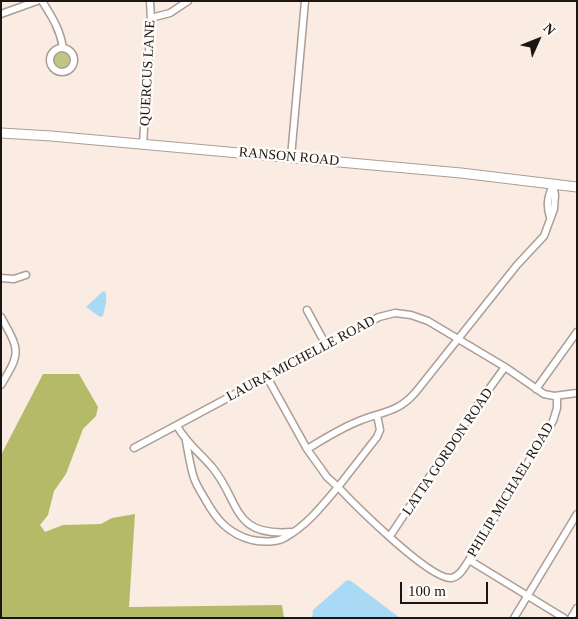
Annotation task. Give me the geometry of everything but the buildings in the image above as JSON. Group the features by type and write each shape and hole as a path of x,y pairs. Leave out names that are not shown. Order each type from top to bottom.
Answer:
{"street":[{"path":"1,14 37,1"},
{"path":"42,1 57,26 63,48"},
{"name":"QUERCUS LANE","path":"143,144 151,18 150,1"},
{"path":"151,18 170,13 188,1"},
{"path":"291,157 305,1"},
{"name":"RANSON ROAD","path":"1,133 291,157 461,173 577,187"},
{"path":"307,449 357,421 391,412 410,399 517,266 544,236 554,209 555,195 553,184"},
{"path":"1,278 14,279 26,275"},
{"path":"307,310 326,345"},
{"name":"LAURA MICHELLE ROAD","path":"134,448 379,317 395,313 411,315 428,321 549,396 577,393"},
{"path":"1,317 16,348 16,358 1,385"},
{"path":"536,389 577,332"},
{"name":"LATTA GORDON ROAD","path":"390,536 505,367"},
{"name":"PHILIP MICHAEL ROAD","path":"267,377 307,449 328,477 419,562 447,578 452,578 459,574 469,560 553,421 556,415 557,396"},
{"path":"186,441 196,483 211,510 224,527 236,535 267,542 281,539 306,523 338,487 377,437 380,430 377,415"},
{"path":"178,426 186,441 212,468 236,510 247,522 254,528 264,531 293,532"},
{"path":"514,618 577,514"},
{"path":"469,560 564,618"},
{"path":"571,618 577,608"}],"green space":[{"path":"61,51 67,54 70,60 67,66 61,69 55,66 52,60 55,54"},
{"path":"43,374 79,374 98,407 96,416 83,429 66,474 54,491 48,515 40,525 45,532 63,525 101,524 112,518 135,514 129,607 282,605 284,618 1,618 1,455"}],"water":[{"path":"105,291 105,306 103,316 100,317 86,307"},
{"path":"347,580 351,581 400,618 312,618 313,610"}]}
